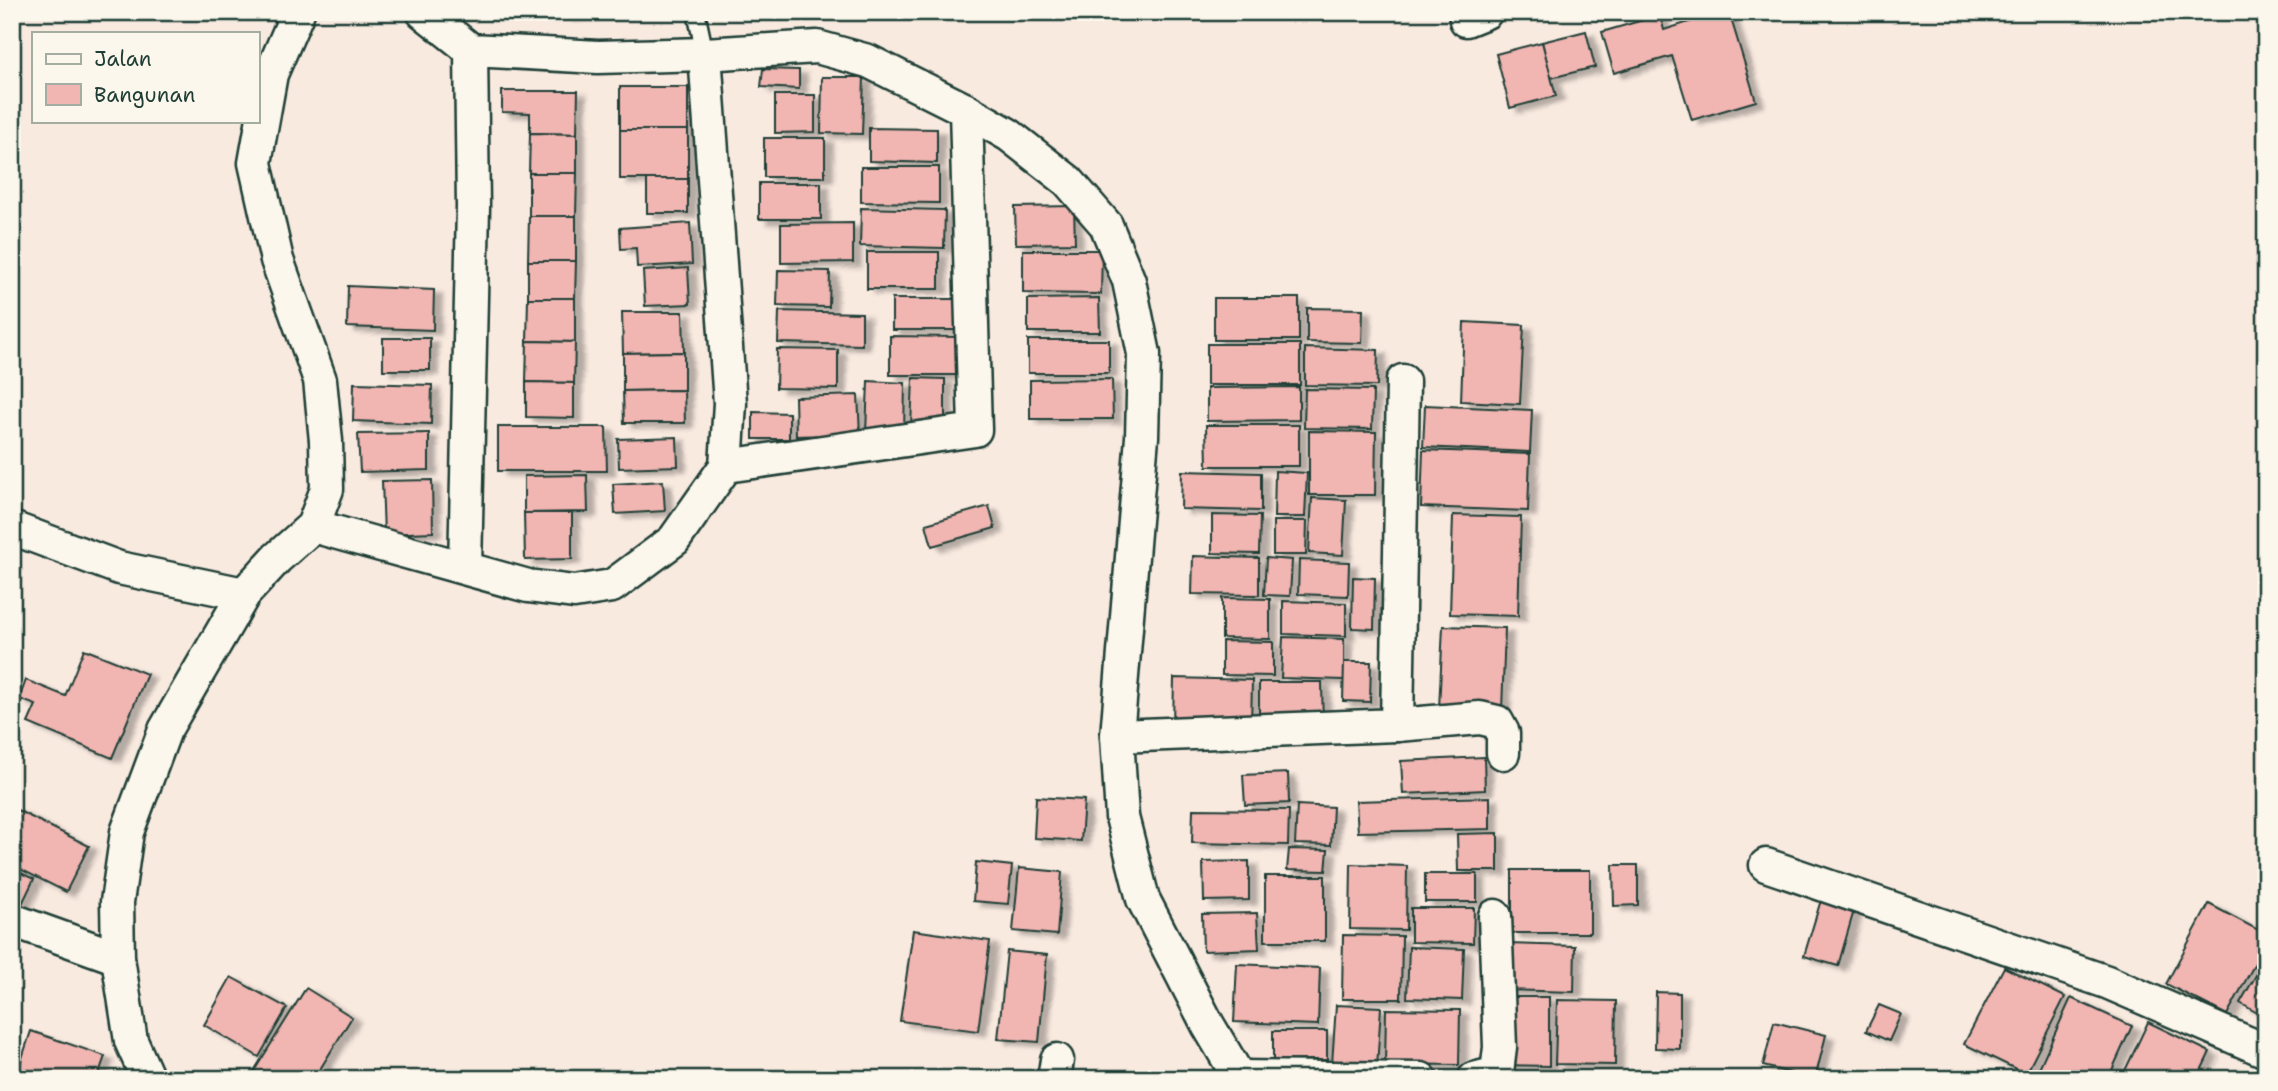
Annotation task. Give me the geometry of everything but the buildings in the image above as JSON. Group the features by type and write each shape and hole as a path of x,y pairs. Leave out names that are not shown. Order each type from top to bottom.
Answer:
{"street":[{"path":"148,1079 131,1041 118,958 117,902 127,832 165,730 244,594 277,558 313,526 327,489 320,380 277,260 255,163 271,74 298,12"},
{"path":"423,12 471,50 598,57 817,47 868,61 966,110 1009,135 1068,181 1106,225 1129,281 1144,354 1142,437 1117,736 1122,817 1143,899 1208,1025 1240,1078 1421,1079"},
{"path":"465,568 473,207 471,50"},
{"path":"313,526 528,586 575,592 612,586 674,540 726,466 730,403 705,54"},
{"path":"726,466 975,430 966,110"},
{"path":"1397,725 1403,382"},
{"path":"12,528 118,568 244,594"},
{"path":"1117,736 1397,725 1480,718 1497,722 1503,733 1503,753"},
{"path":"1766,865 2108,982 2266,1051"},
{"path":"1474,1079 1497,1073 1500,1047 1495,916"},
{"path":"12,920 118,958"}],"lane":[{"path":"696,12 705,54"}]}
